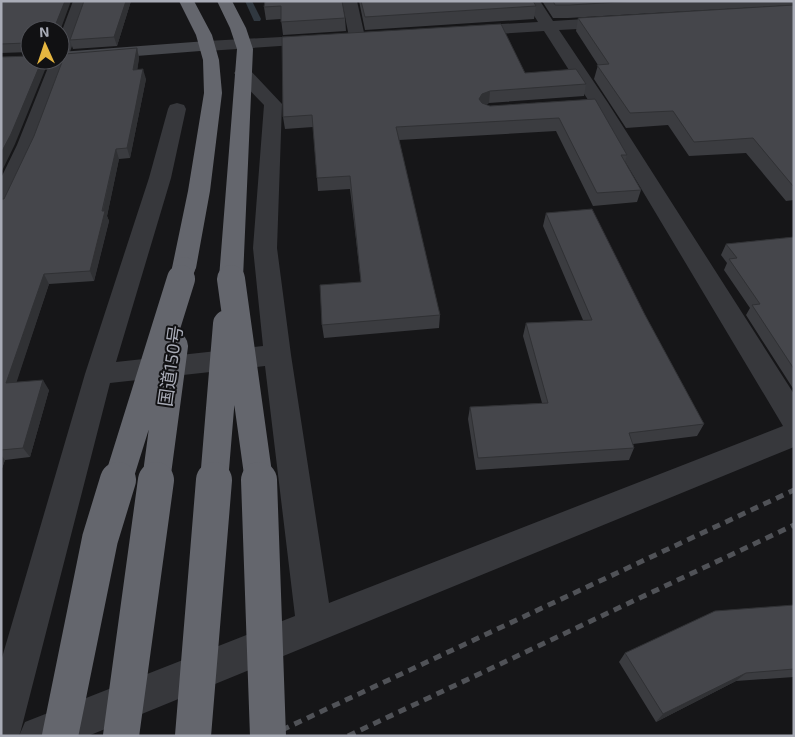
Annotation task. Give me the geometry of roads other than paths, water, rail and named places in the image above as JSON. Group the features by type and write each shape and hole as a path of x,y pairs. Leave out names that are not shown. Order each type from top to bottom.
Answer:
{"highway":[{"name":"国道150号","path":"121,736 184,268 199,191 213,93 211,60 204,35 186,1"},
{"path":"193,736 231,278 245,44 224,1"},
{"path":"60,736 100,539 184,268"},
{"path":"231,278 259,473 268,736"}],"street":[{"path":"70,31 81,1"},
{"path":"349,1 357,37"},
{"path":"532,1 590,104 794,419"},
{"path":"452,31 634,20"},
{"path":"70,57 207,46 376,36"},
{"path":"1,202 18,146 54,70"},
{"path":"243,73 273,104 265,248 277,355 314,625"},
{"path":"1,730 99,374 160,178 176,109"},
{"path":"99,374 277,355"},
{"path":"39,736 794,434"}],"waterway":[{"path":"248,1 257,19"}],"railway":[{"path":"269,736 794,490"},
{"path":"348,736 794,525"}]}
